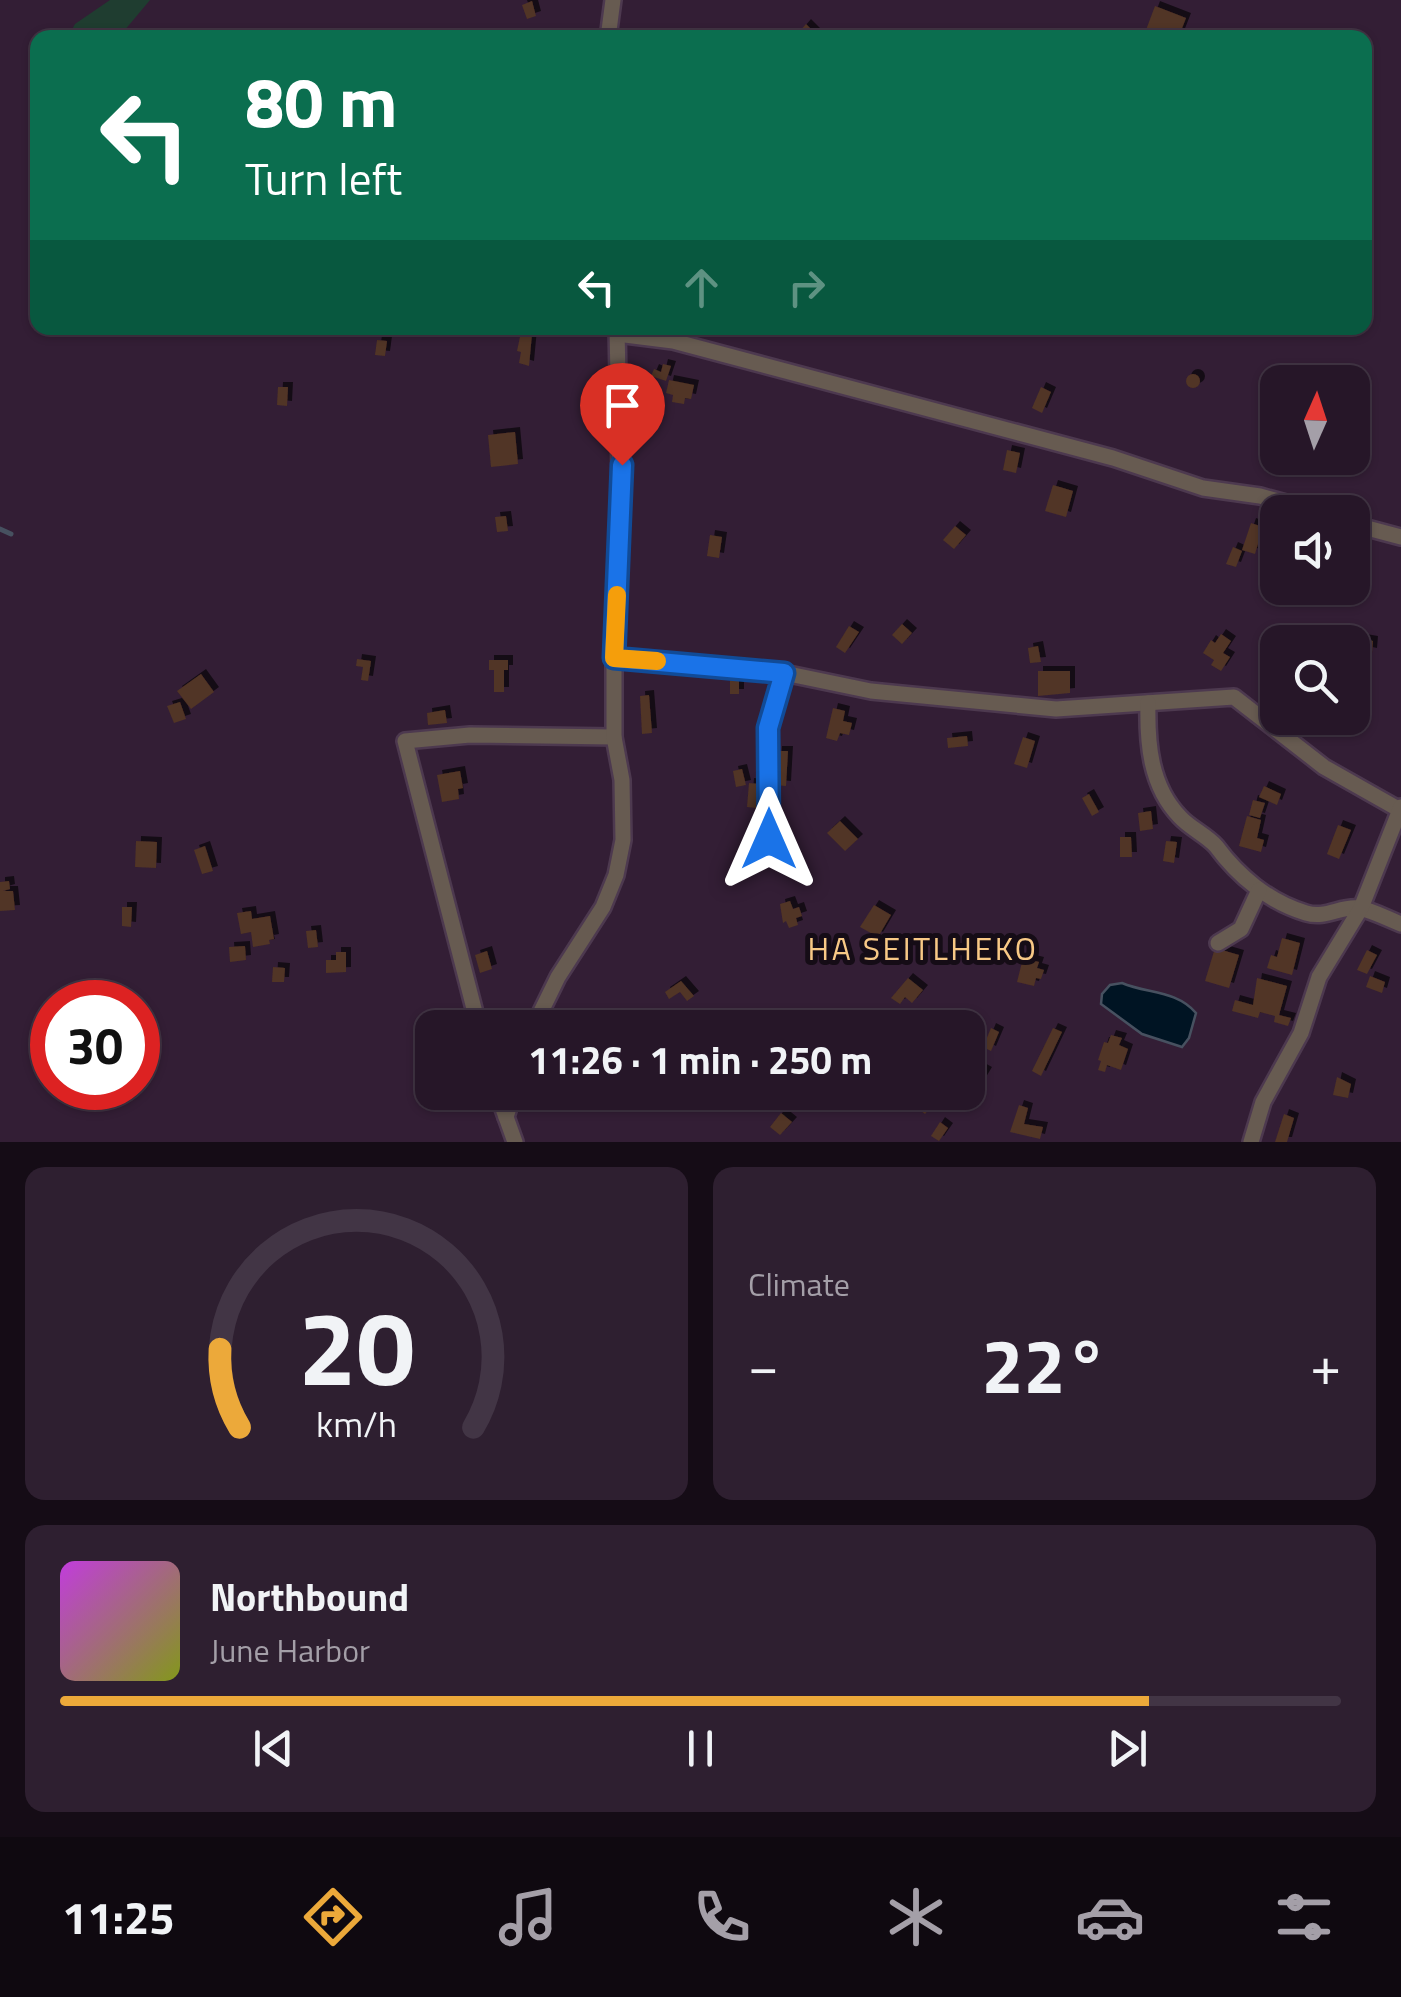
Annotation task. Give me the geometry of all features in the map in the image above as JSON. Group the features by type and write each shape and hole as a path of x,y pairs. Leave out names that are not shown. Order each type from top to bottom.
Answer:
{"street":[{"path":"609,30 614,0"},
{"path":"542,1010 558,977 604,907 616,875 622,840 622,780 614,737 621,528 617,335"},
{"path":"640,335 1113,458 1203,488 1260,496"},
{"path":"1370,528 1401,536"},
{"path":"614,658 784,673 871,690 1056,709 1234,697 1324,767 1401,809 1361,908 1319,977 1301,1032 1263,1102 1251,1142"},
{"path":"769,839 768,728 784,673"},
{"path":"1148,703 1146,746 1160,786 1179,816 1215,846 1222,858 1259,890 1311,915 1361,908 1401,924"},
{"path":"474,1010 406,741 470,735 614,737"},
{"path":"1218,943 1241,929 1259,890"},
{"path":"503,1110 515,1142"},
{"path":"506,1117 508,1110"}],"green space":[{"path":"110,0 150,0 125,30 72,30"}],"water":[{"path":"1122,983 1171,996 1196,1013 1189,1038 1182,1047 1142,1034 1101,1004 1102,994 1110,985"}],"building":[{"path":"532,1 536,16 527,19 522,5"},
{"path":"1155,6 1186,18 1181,30 1146,30"},
{"path":"520,335 532,335 529,366 519,363 521,352 517,351"},
{"path":"377,340 387,341 385,356 375,355"},
{"path":"663,364 671,366 666,381 651,376 654,369 661,372"},
{"path":"1193,374 1200,381 1193,388 1186,381"},
{"path":"669,380 694,385 691,399 685,398 684,404 672,402 673,395 666,393"},
{"path":"278,387 288,387 287,406 277,405"},
{"path":"1041,387 1051,392 1042,413 1032,408"},
{"path":"515,432 518,464 491,467 488,435"},
{"path":"1007,450 1020,453 1016,473 1003,470"},
{"path":"1053,485 1073,491 1066,517 1045,511"},
{"path":"506,516 508,531 497,532 495,517"},
{"path":"1251,523 1260,526 1255,554 1242,550"},
{"path":"955,526 966,535 954,549 943,540"},
{"path":"710,535 722,537 719,558 707,556"},
{"path":"1233,547 1242,551 1236,567 1226,564"},
{"path":"902,624 912,633 902,644 892,635"},
{"path":"849,626 859,632 845,653 836,647"},
{"path":"1221,634 1231,641 1223,653 1230,657 1221,671 1203,653 1211,640 1215,643"},
{"path":"1038,646 1041,662 1030,663 1028,648"},
{"path":"357,659 371,661 368,681 361,680 363,667 356,666"},
{"path":"489,660 508,660 504,692 494,692 494,670 489,670"},
{"path":"1038,671 1070,671 1070,693 1038,696"},
{"path":"201,674 214,692 191,709 177,691"},
{"path":"730,675 739,675 739,694 730,694"},
{"path":"649,695 652,733 642,734 640,696"},
{"path":"180,702 186,719 174,723 167,706"},
{"path":"833,708 845,711 843,721 852,723 849,735 840,733 837,741 826,738"},
{"path":"445,710 447,723 428,725 427,713"},
{"path":"967,736 968,746 948,748 947,738"},
{"path":"1023,737 1035,741 1027,768 1014,764"},
{"path":"777,751 788,751 786,786 775,785"},
{"path":"742,769 746,785 736,787 733,771"},
{"path":"460,771 463,788 458,789 459,799 442,802 437,775"},
{"path":"749,783 759,784 756,808 747,807"},
{"path":"1264,786 1281,794 1277,805 1259,797"},
{"path":"1089,794 1099,812 1092,816 1082,798"},
{"path":"1253,800 1265,803 1260,818 1249,815"},
{"path":"1151,811 1153,829 1140,831 1138,813"},
{"path":"1247,816 1261,820 1257,838 1264,840 1261,852 1239,846"},
{"path":"840,821 858,839 845,851 827,833"},
{"path":"1338,825 1351,830 1339,859 1327,854"},
{"path":"1120,837 1131,837 1132,857 1120,857"},
{"path":"136,841 157,842 156,868 135,867"},
{"path":"1166,841 1177,842 1174,863 1163,861"},
{"path":"205,846 213,871 202,874 194,850"},
{"path":"9,881 10,889 3,891 13,891 15,910 0,911 0,882"},
{"path":"790,901 793,909 799,907 802,916 796,918 798,925 789,928 786,921 783,923 780,904"},
{"path":"874,905 891,915 878,937 860,927"},
{"path":"122,907 132,907 131,927 122,926"},
{"path":"251,911 252,919 270,916 274,939 269,940 270,944 253,947 251,932 241,934 237,913"},
{"path":"316,930 318,947 308,948 306,931"},
{"path":"1282,938 1300,943 1292,975 1267,968 1271,955 1277,957"},
{"path":"245,946 246,960 230,962 229,947"},
{"path":"1215,948 1239,955 1229,988 1205,981"},
{"path":"1367,950 1377,955 1367,974 1357,970"},
{"path":"487,951 492,969 480,973 475,955"},
{"path":"336,952 346,952 346,972 326,973 326,960 336,960"},
{"path":"1023,958 1039,962 1037,968 1044,970 1034,986 1017,982"},
{"path":"273,967 285,968 284,982 272,982"},
{"path":"1370,976 1385,982 1382,993 1366,987"},
{"path":"908,978 923,990 912,1003 905,997 900,1004 891,998"},
{"path":"1257,978 1287,986 1279,1015 1291,1018 1288,1026 1274,1022 1275,1016 1260,1012 1258,1018 1232,1011 1235,1000 1253,1005"},
{"path":"681,981 694,996 687,1001 680,992 669,999 665,992"},
{"path":"991,1028 999,1032 991,1051 985,1048"},
{"path":"1053,1028 1062,1032 1041,1076 1032,1071"},
{"path":"1111,1035 1122,1038 1119,1045 1128,1049 1121,1070 1107,1065 1105,1072 1098,1070 1098,1060"},
{"path":"1337,1077 1351,1084 1348,1098 1333,1095"},
{"path":"1019,1105 1028,1108 1024,1124 1043,1127 1040,1139 1010,1132"},
{"path":"781,1113 792,1122 780,1135 770,1127"},
{"path":"1284,1114 1294,1118 1287,1142 1275,1142"},
{"path":"940,1122 948,1128 939,1141 931,1136"}],"waterway":[{"path":"0,529 11,534"}],"slow traffic":[{"path":"617,595 614,658 657,661"}],"district":[{"name":"HA SEITLHEKO","path":"923,948"}],"route":[{"path":"622,465 614,658 784,673 768,728 769,839"}]}
